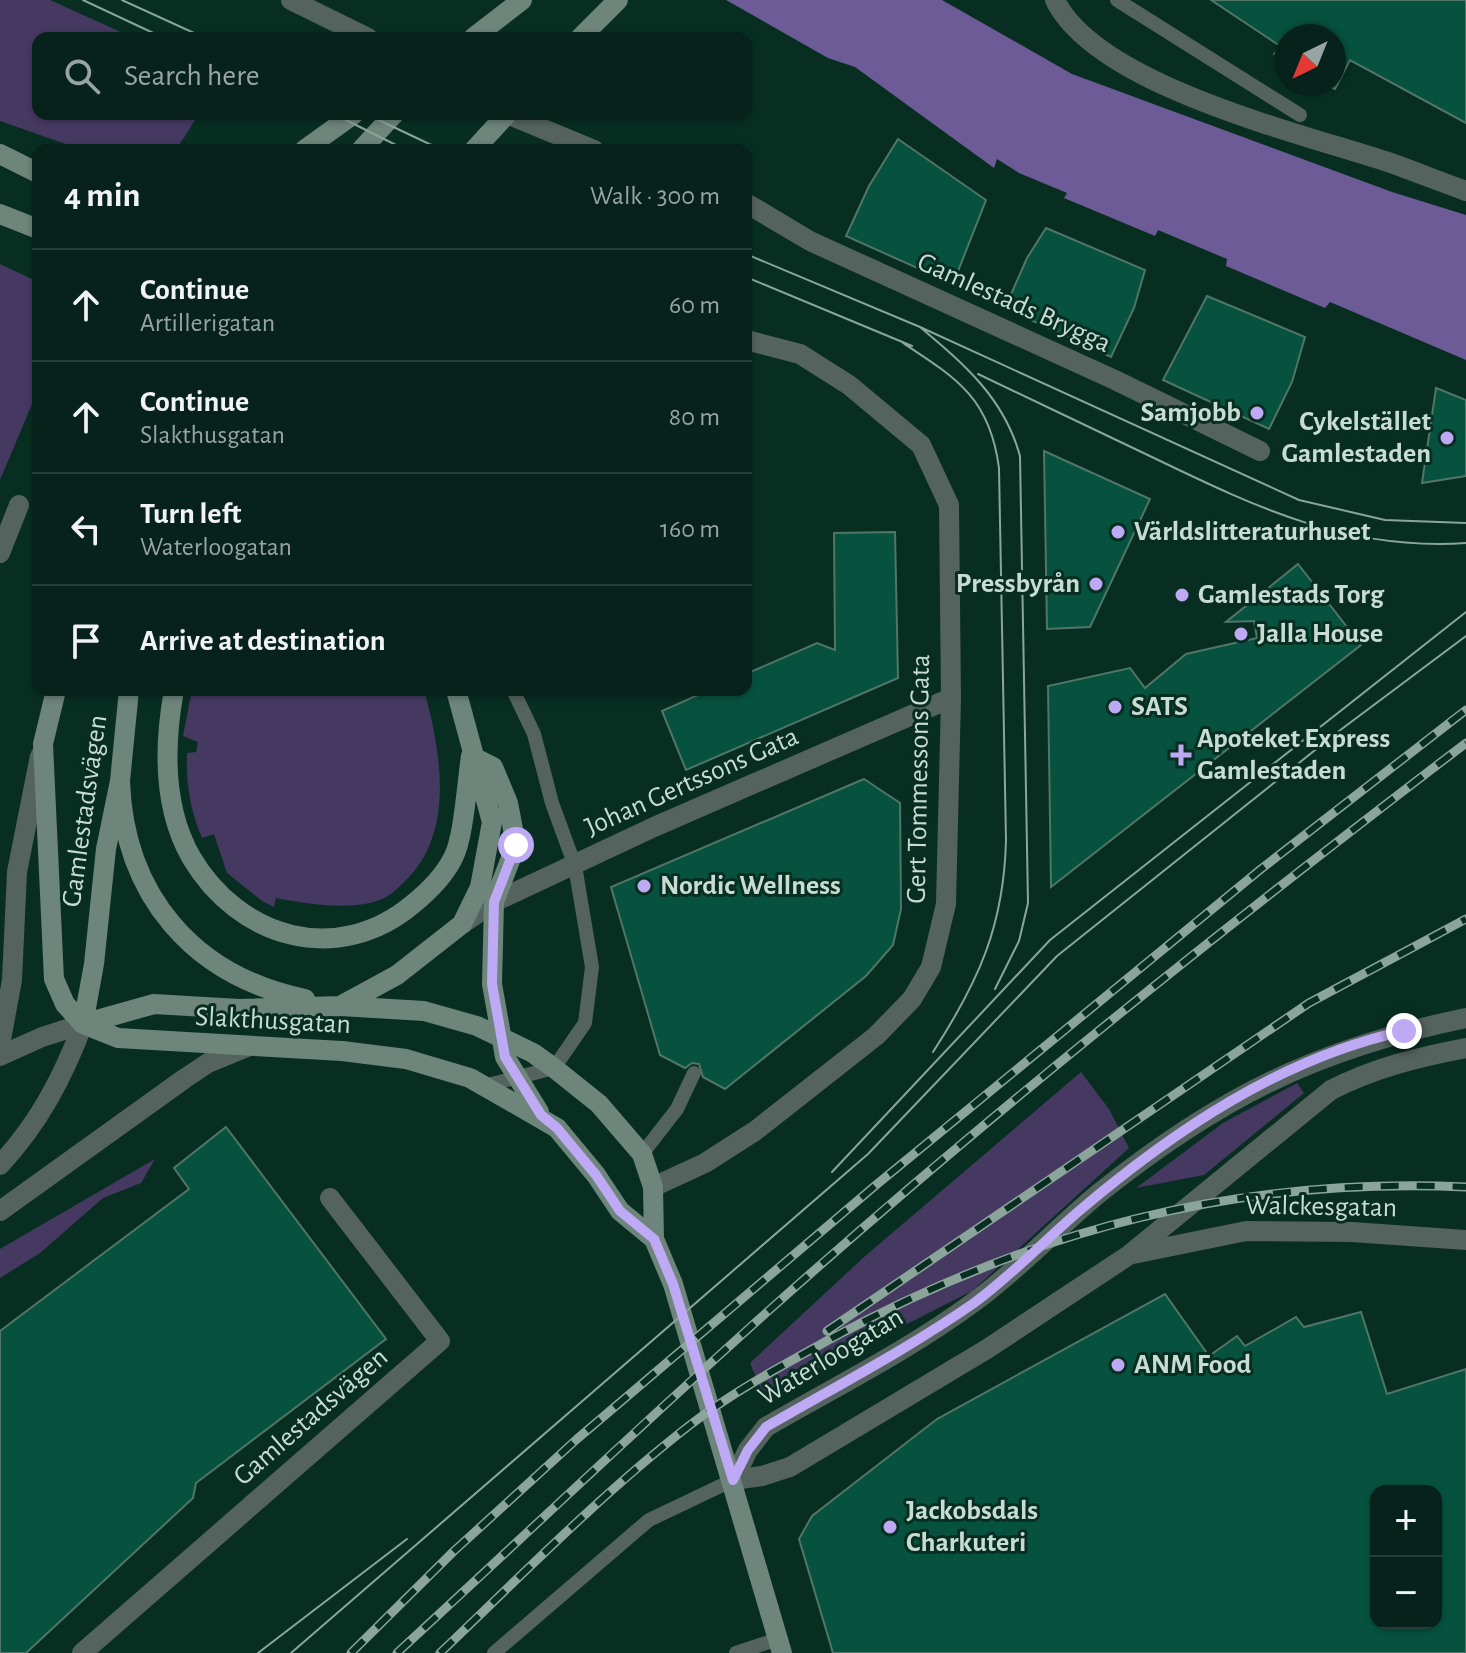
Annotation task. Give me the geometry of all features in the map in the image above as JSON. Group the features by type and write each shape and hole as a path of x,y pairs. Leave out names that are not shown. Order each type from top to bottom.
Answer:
{"main road":[{"path":"481,32 522,0"},
{"path":"586,32 618,0"},
{"path":"312,144 346,120"},
{"path":"366,144 388,120"},
{"path":"480,144 502,120"},
{"path":"0,154 32,170"},
{"path":"0,214 32,227"},
{"name":"Gamlestadsvägen","path":"55,696 43,744 54,979 65,1004 83,1024"},
{"name":"Gamlestadsvägen","path":"83,1024 94,964 106,849 120,781 130,696"},
{"path":"173,696 165,739 167,765 176,822 190,856 237,911 262,926 295,935 321,940 375,930 425,894 455,856 471,756"},
{"path":"340,1006 397,975 462,924 480,887 492,822 471,756 457,696"},
{"path":"471,756 493,767 508,803 516,845 494,902 492,984 505,1057 541,1115"},
{"name":"Slakthusgatan","path":"120,781 122,817 130,852 145,889 177,932 224,971 276,993 340,1006"},
{"name":"Slakthusgatan","path":"83,1024 154,1004 239,1009 340,1006 440,1014 502,1038 554,1068 599,1104 642,1154 653,1187 654,1239 673,1284 780,1646"},
{"name":"Slakthusgatan","path":"83,1024 118,1038 406,1059 488,1085 541,1115 557,1128 620,1211 654,1239"}],"street":[{"path":"291,0 356,32"},
{"path":"1055,0 1063,16 1091,44 1160,82 1233,112 1466,191"},
{"path":"522,120 580,144"},
{"name":"Gamlestads Brygga","path":"752,207 810,241 1115,380 1260,451"},
{"name":"Gert Tommessons Gata","path":"653,1187 705,1163 755,1131 864,1045 912,999 931,967 946,904 951,698 949,505 921,445 849,385 800,354 752,342"},
{"path":"0,553 19,505"},
{"name":"Johan Gertssons Gata","path":"462,924 494,902 654,827 951,698"},
{"name":"Gamlestadsvägen","path":"0,1045 12,980 17,872 43,744"},
{"name":"Waterloogatan","path":"733,1480 748,1450 766,1427 976,1301 1098,1194 1189,1124 1269,1080 1358,1044 1466,1018"},
{"path":"0,1056 42,1037 83,1024"},
{"name":"Gamlestadsvägen","path":"0,1165 43,1111 65,1072 83,1024"},
{"path":"0,1211 208,1063 247,1047"},
{"path":"733,1480 762,1476 790,1467 987,1349 1129,1255 1331,1090 1358,1076 1410,1059 1466,1048"},
{"name":"Gamlestadsvägen","path":"82,1653 440,1341 330,1198"},
{"name":"Walckesgatan","path":"1129,1255 1246,1231 1352,1232 1466,1240"}],"lane":[{"path":"1117,0 1300,115"},
{"path":"488,1085 554,1068 585,1023 592,967 575,866 552,803 534,734 516,696"},
{"path":"642,1154 677,1109 694,1073"},
{"path":"494,1653 649,1520 733,1480"},
{"path":"736,1653 780,1646"}],"shaded area":[{"path":"0,0 50,0 121,32 32,32 32,120 195,120 180,144 66,144 0,121"},
{"path":"726,0 942,0 1072,74 1392,192 1466,215 1466,360 1330,302 1325,308 1226,266 1227,259 1158,230 1155,236 1064,198 1067,193 1019,173 997,159 994,168 855,67 828,58"},
{"path":"0,264 32,279 32,404 0,480"},
{"path":"191,696 426,696 439,765 440,791 438,816 431,840 420,862 404,882 380,900 355,905 328,905 276,898 274,907 227,873 214,834 202,838 194,817 187,764 187,753 196,752 198,742 183,736"},
{"path":"1081,1072 1109,1109 1129,1148 972,1291 812,1372 766,1401 750,1363 864,1257"},
{"path":"1297,1083 1304,1093 1204,1175 1136,1188 1223,1123"},
{"path":"155,1159 141,1183 103,1198 40,1253 0,1278 0,1249"}],"building":[{"path":"1211,0 1466,0 1466,123 1350,60 1346,68 1346,24 1274,24 1274,42"},
{"path":"898,139 986,200 953,284 846,236 869,186"},
{"path":"1046,228 1145,270 1134,308 1111,357 1005,308 1027,258"},
{"path":"1207,296 1305,337 1292,382 1269,429 1163,380"},
{"name":"Cykelstället Gamlestaden","path":"1436,388 1466,400 1466,476 1422,483"},
{"path":"1044,451 1150,499 1090,627 1047,629"},
{"path":"895,532 898,678 686,770 662,711 696,696 752,696 752,671 817,643 835,650 834,533"},
{"path":"1298,564 1361,645 1051,887 1048,686 1130,668 1145,688 1186,654 1257,638 1254,621 1226,622"},
{"path":"864,779 900,803 901,909 893,945 866,976 725,1089 703,1077 699,1064 692,1063 685,1068 660,1055 611,887"},
{"path":"226,1127 386,1339 196,1483 193,1498 26,1653 0,1653 0,1331 189,1189 174,1168"},
{"path":"1165,1294 1209,1356 1237,1336 1245,1346 1296,1317 1304,1327 1361,1312 1387,1394 1466,1369 1466,1653 833,1653 799,1539 812,1516 937,1419"}],"tram line":[{"path":"83,0 151,32"},
{"path":"122,0 192,32"},
{"path":"346,120 394,144"},
{"path":"379,120 429,144"},
{"path":"752,257 920,327 1299,500 1385,520 1466,523"},
{"path":"752,279 912,346"},
{"path":"920,327 981,384 1004,417 1020,456 1028,903 1019,941 995,989"},
{"path":"903,343 940,368 968,393 988,424 999,468 1004,871 986,951 964,1001 933,1052"},
{"path":"978,374 1230,494 1304,522 1382,540 1423,544 1466,543"},
{"path":"832,1172 1050,940 1466,612"},
{"path":"291,1653 868,1154 1057,956 1339,731 1466,636"},
{"path":"258,1653 407,1539"}],"railway":[{"path":"351,1653 454,1551 577,1439 876,1185 1261,869 1466,710"},
{"path":"397,1653 719,1355 936,1165 1199,951 1466,743"},
{"path":"827,1331 1309,1003 1466,919"},
{"path":"440,1653 593,1507 690,1425 779,1368 910,1299 1062,1239 1140,1218 1218,1202 1299,1191 1381,1186 1466,1187"}],"place":[{"name":"Samjobb","path":"1257,413"},
{"name":"Cykelstället Gamlestaden","path":"1447,438"},
{"name":"Världslitteraturhuset","path":"1118,532"},
{"name":"Pressbyrån","path":"1096,584"},
{"name":"Gamlestads Torg","path":"1182,595"},
{"name":"Jalla House","path":"1241,634"},
{"name":"SATS","path":"1115,707"},
{"name":"Apoteket Express Gamlestaden","path":"1181,755"},
{"name":"Nordic Wellness","path":"644,886"},
{"name":"ANM Food","path":"1118,1365"},
{"name":"Jackobsdals Charkuteri","path":"890,1527"}],"route":[{"path":"516,845 494,902 492,984 505,1057 541,1115 557,1128 596,1175 620,1211 654,1239 673,1284 733,1480 748,1450 766,1427 916,1340 976,1301 1098,1194 1189,1124 1269,1080 1358,1044 1404,1031"}]}
